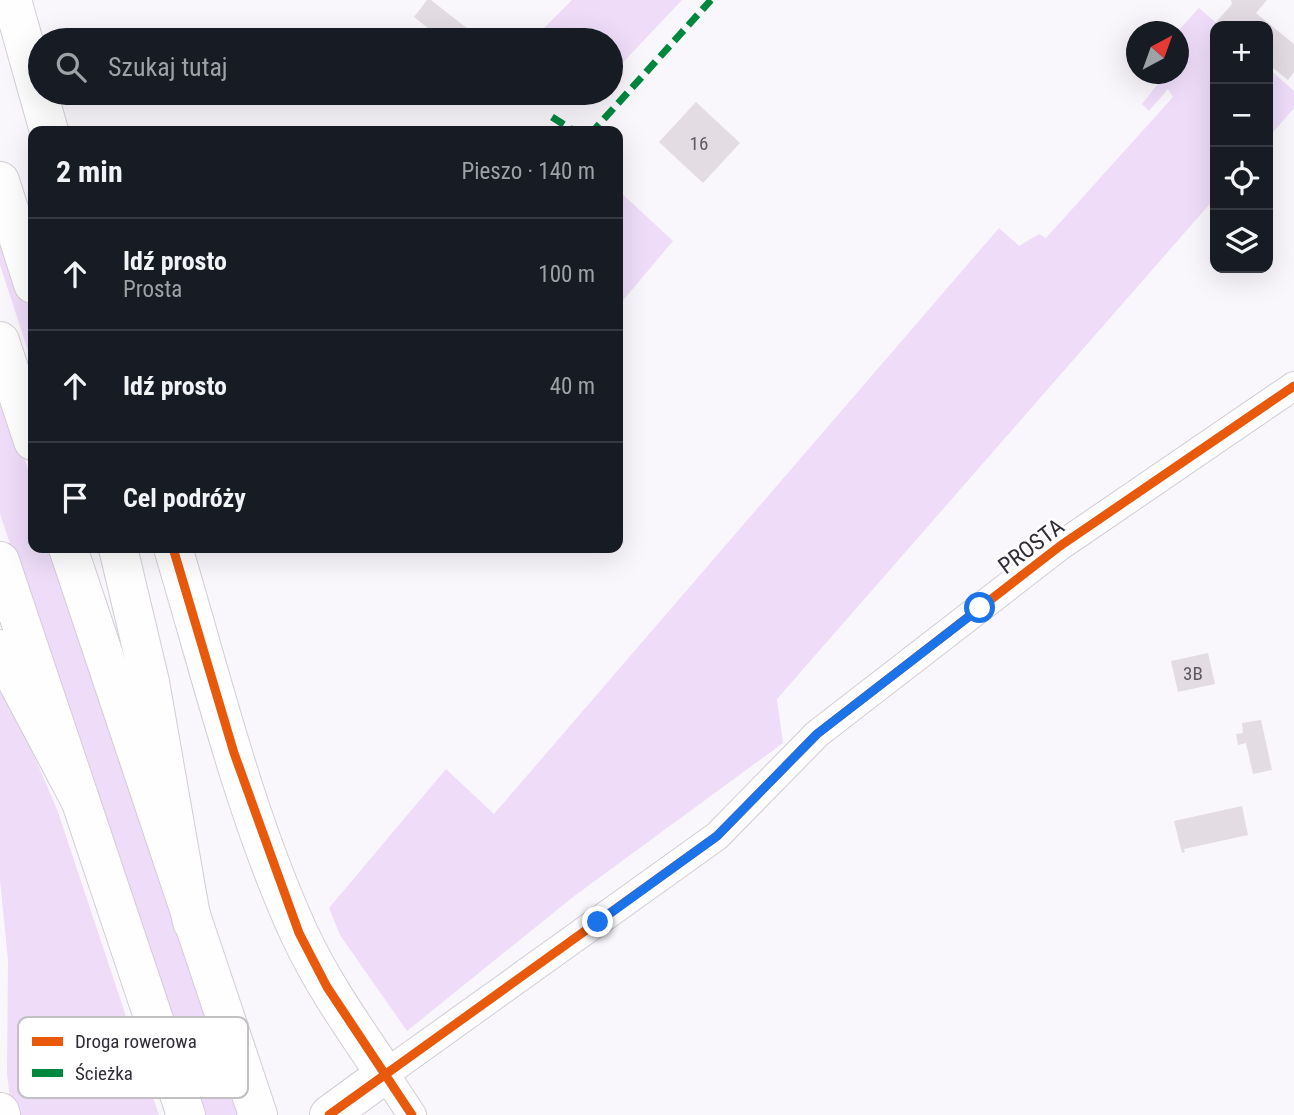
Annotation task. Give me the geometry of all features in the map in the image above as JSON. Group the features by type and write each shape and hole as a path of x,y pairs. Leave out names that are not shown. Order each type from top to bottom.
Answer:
{"main road":[{"path":"12,0 28,57"},
{"path":"42,105 48,126"},
{"path":"0,181 28,268"},
{"path":"0,341 28,426"},
{"path":"70,553 224,1017"},
{"path":"119,553 150,682 192,922"},
{"path":"174,553 234,753 285,899 327,987 385,1074 329,1115"},
{"path":"0,561 153,1017"},
{"path":"0,649 80,800"},
{"path":"248,1086 258,1115"},
{"path":"180,1098 186,1115"}],"street":[{"name":"PROSTA","path":"385,1074 705,845 735,820 817,734 1060,546 1269,406 1294,386"},
{"path":"385,1074 412,1115"}],"shaded area":[{"path":"572,0 682,0 623,62 623,28 544,28"},
{"path":"1199,8 1214,21 1210,21 1210,204 777,699 783,743 573,897 407,1031 340,935 329,908 446,769 494,814 999,228 1019,246 1039,234 1046,238 1173,97 1168,89 1149,111 1142,104 1158,84 1189,84 1187,21"},
{"path":"1273,72 1294,91 1294,108 1273,132"},
{"path":"623,195 673,241 623,300"},
{"path":"0,216 28,300 28,351 0,265"},
{"path":"0,382 28,469 28,553 55,553 210,1017 169,1017 0,514"},
{"path":"0,676 58,812 126,1017 18,1017 18,1098 153,1098 159,1115 12,1115 7,1074 8,960 0,880"},
{"path":"196,1098 237,1098 243,1115 202,1115"}],"building":[{"path":"427,0 431,0 467,28 428,28 414,17"},
{"path":"1231,0 1267,0 1256,13 1266,21 1217,21 1232,4"},
{"path":"1273,27 1294,44 1294,72 1288,80 1273,68"},
{"path":"696,102 740,143 703,183 659,142"},
{"path":"1208,653 1215,684 1178,692 1171,661"},
{"path":"1261,720 1272,770 1253,774 1246,743 1238,745 1236,734 1243,733 1242,723"},
{"path":"1242,806 1248,835 1184,849 1185,852 1182,853 1174,821"}],"marked path":[{"path":"623,98 711,0"},
{"path":"598,126 616,105"},
{"path":"552,117 566,126"}],"cycle path":[{"path":"329,1115 717,836 817,734 1060,546 1294,386"},
{"path":"174,553 234,753 299,933 327,987 412,1115"}],"route":[{"path":"598,922 717,836 817,734 980,608"}]}
